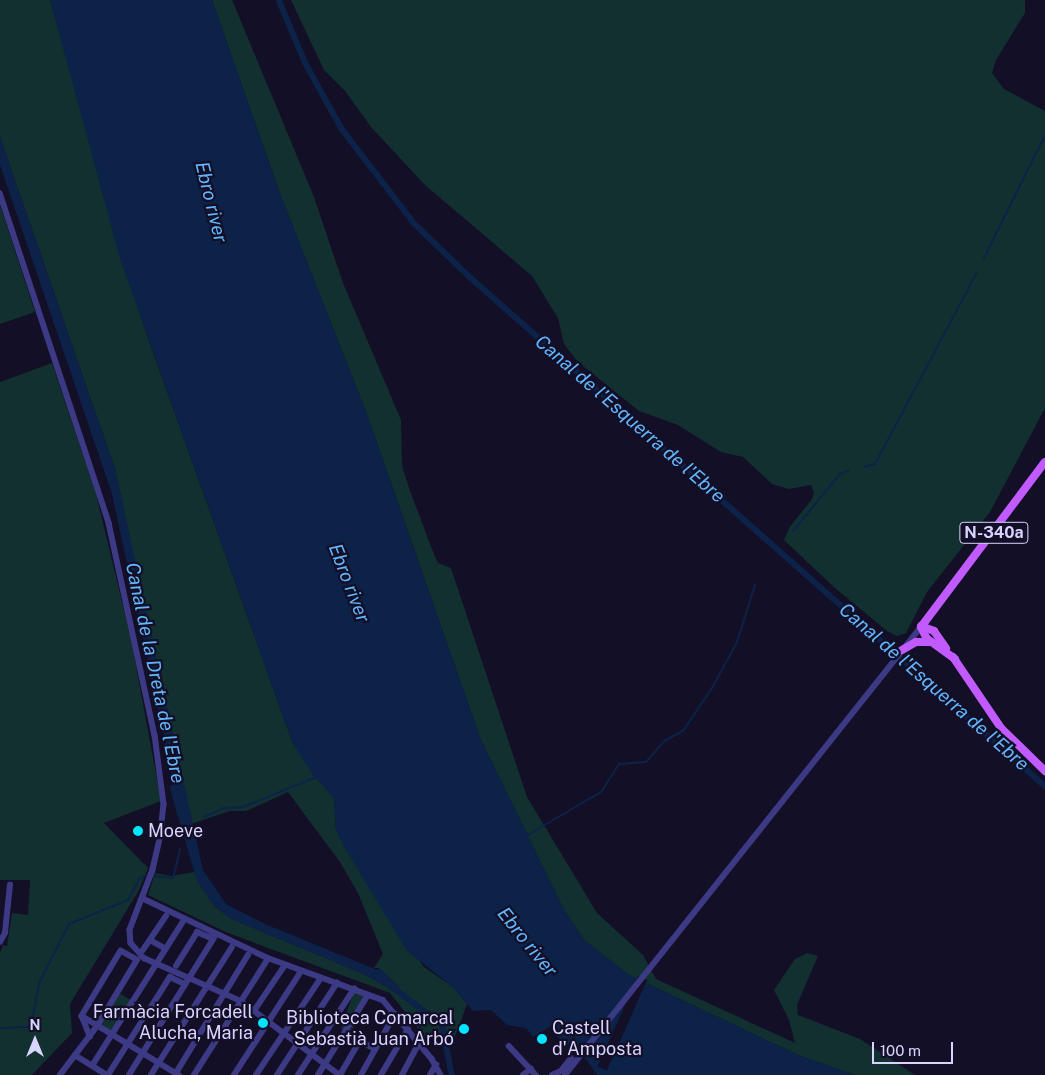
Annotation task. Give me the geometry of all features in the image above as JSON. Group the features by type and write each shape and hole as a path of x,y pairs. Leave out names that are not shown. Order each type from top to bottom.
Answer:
{"main road":[{"name":"N-340a","path":"921,626 1045,462"},
{"path":"901,650 926,641 935,631 940,602"},
{"path":"921,626 935,631 1001,728 1045,771"},
{"path":"921,626 926,641 955,660"}],"street":[{"path":"0,193 109,523 155,735 162,778 163,819 157,858 130,930 133,948 156,964 208,984 241,1000 340,1075 360,1041"},
{"name":"N-340a","path":"565,1075 575,1058 652,966 921,626"},
{"path":"0,941 5,933 10,885"},
{"path":"142,898 214,936 383,1000 419,1043 436,1065 441,1075"},
{"path":"143,950 166,916"},
{"path":"92,1066 184,920"},
{"path":"176,966 197,932 214,936"},
{"path":"129,1075 214,936"},
{"path":"150,940 166,949"},
{"path":"151,1075 232,947"},
{"path":"60,1075 98,1026 137,960 121,950 82,1016"},
{"path":"82,1016 178,1074 248,955"},
{"path":"194,1075 266,962"},
{"path":"254,1011 283,968"},
{"path":"234,1075 300,974"},
{"path":"75,1055 104,1074 128,1044 170,977 185,984"},
{"path":"265,1075 258,1073 319,980"},
{"path":"277,1075 337,983"},
{"path":"298,1075 354,989"},
{"path":"318,1075 368,995"},
{"path":"361,1075 395,1014"},
{"path":"82,1016 90,1036"},
{"path":"381,1075 408,1029"},
{"path":"345,1033 375,1049"},
{"path":"402,1075 419,1043"},
{"path":"509,1046 519,1061 523,1059 536,1075"},
{"path":"552,1075 561,1071 575,1058"},
{"path":"430,1075 436,1065"},
{"path":"523,1075 531,1069"}],"green space":[{"path":"0,0 50,0 143,324 293,744 334,798 336,830 389,919 424,967 453,987 467,1004 455,1037 438,1033 428,1041 390,993 228,933 148,895 155,873 171,876 194,872 214,906 232,919 364,974 396,992 399,987 379,968 374,968 383,954 358,893 340,862 288,792 246,811 230,811 191,824 115,469 0,137"},
{"path":"212,0 232,0 314,197 343,283 401,420 402,466 410,491 438,563 451,568 527,797 597,913 643,955 656,979 795,1043 789,1020 774,990 795,959 807,953 818,956 797,1005 798,1015 860,1039 915,1075 855,1075 800,1056 629,975 584,940 564,910 480,738 368,417 279,191"},
{"path":"291,0 1025,0 1025,13 996,60 992,73 1004,89 1045,111 1045,408 990,512 927,592 906,633 897,636 887,631 835,588 784,540 789,528 812,499 814,493 811,485 789,489 772,484 743,457 721,452 678,425 639,411 578,362 564,344 558,318 532,276 425,185 371,127 345,91 324,70"},
{"path":"0,205 35,312 0,324"},
{"path":"52,363 96,494 131,639 161,801 104,823 148,868 139,890 70,1004 72,1033 32,1075 0,1075 0,953 3,945 7,946 12,913 28,915 30,880 0,880 0,382"},
{"path":"354,992 365,996 352,1033 341,1029"},
{"path":"119,993 131,1000 112,1033 100,1026"}],"water":[{"name":"Ebro river","path":"50,0 212,0 279,191 368,417 480,738 564,910 584,940 629,975 800,1056 855,1075 597,1075 586,1059 555,1035 551,1026 533,1037 526,1028 507,1025 491,1010 473,1011 453,987 407,951 343,845 336,830 334,798 313,775 293,744 120,259"},
{"path":"0,137 115,469 203,870 226,904 265,924 377,970 379,968 399,987 396,992 364,974 232,919 214,906 197,881 172,796 170,786 173,785 167,749 112,494 0,165"}],"pier":[{"path":"638,976 647,980 607,1071 598,1066"}],"waterway":[{"name":"Canal de l'Esquerra de l'Ebre","path":"279,0 306,64 342,129 415,224 471,278 1045,786"},
{"path":"984,258 1044,137"},
{"path":"865,467 875,464 977,272"},
{"path":"793,531 840,474 848,471"},
{"path":"526,836 601,792 619,764 646,762 664,741 683,731 712,688 737,642 755,585"},
{"path":"204,817 223,808 243,807 316,777"},
{"path":"153,876 173,878 180,849"},
{"path":"0,1028 28,1027 33,1015 39,983 69,924 128,900 139,879 146,875"},
{"name":"Canal de la Dreta de l'Ebre","path":"392,987 443,1025 452,1075"}],"place":[{"name":"Moeve","path":"138,831"},
{"name":"Farmàcia Forcadell Alucha, Maria","path":"263,1023"},
{"name":"Biblioteca Comarcal Sebastià Juan Arbó","path":"464,1029"},
{"name":"Castell d'Amposta","path":"542,1039"}]}
